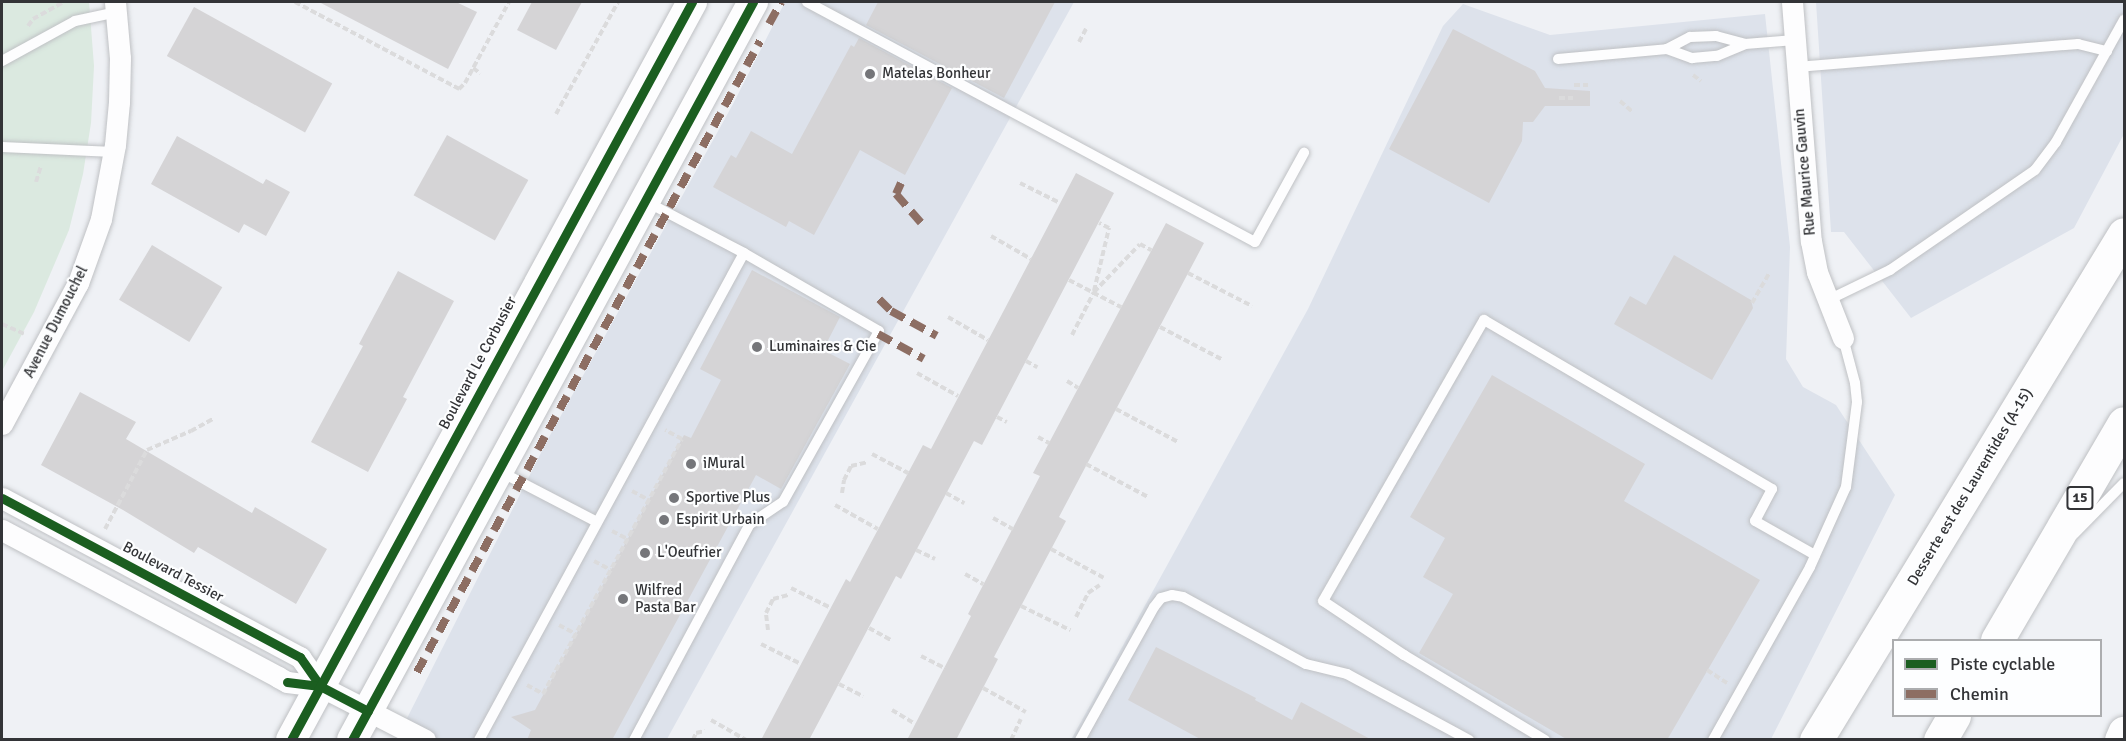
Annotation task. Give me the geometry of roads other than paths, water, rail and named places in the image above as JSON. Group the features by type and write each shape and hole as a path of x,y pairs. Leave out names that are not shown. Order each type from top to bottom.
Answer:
{"main road":[{"name":"Desserte est des Laurentides (A-15)","path":"1816,740 2124,234"},
{"name":"15","path":"1998,639 2124,423"},
{"path":"1940,740 1953,717"},
{"path":"2121,740 2124,733"}],"street":[{"name":"Boulevard Le Corbusier","path":"291,740 692,2"},
{"path":"352,740 753,2"},
{"name":"Rue Maurice Gauvin","path":"1791,2 1811,241 1817,273 1843,338"},
{"name":"Avenue Dumouchel","path":"2,424 78,284 101,219 114,152 120,81 116,7"},
{"name":"Boulevard Tessier","path":"2,498 300,657 320,686"},
{"name":"Boulevard Tessier","path":"2,530 278,677 287,681 320,686 425,740"}],"lane":[{"path":"807,2 1255,242 1304,153"},
{"path":"2,61 75,21 116,7"},
{"path":"1828,300 1890,270 2035,170 2056,141 2124,20"},
{"path":"1558,59 1667,49 1690,37 1716,36 1744,45"},
{"path":"1667,49 1692,58 1717,56 1744,45 1794,40"},
{"path":"1797,67 2078,44 2107,51"},
{"path":"2,147 114,152"},
{"path":"634,740 750,524 783,502 879,331 744,253 644,200"},
{"path":"479,740 744,253"},
{"path":"1545,740 1404,655 1323,601 1484,320 1772,489 1755,521 1815,555"},
{"path":"1713,740 1815,555 1846,487 1857,402 1855,383 1843,338"},
{"path":"497,471 597,522"},
{"path":"2036,572 2124,483"},
{"path":"1080,740 1153,608 1161,598 1172,595 1183,597 1306,664 1347,674 1469,740"}],"place":[{"name":"Matelas Bonheur","path":"870,74"},
{"name":"Luminaires & Cie","path":"757,347"},
{"name":"iMural","path":"691,464"},
{"name":"Sportive Plus","path":"674,498"},
{"name":"Espirit Urbain","path":"664,520"},
{"name":"L'Oeufrier","path":"645,553"},
{"name":"Wilfred Pasta Bar","path":"623,599"}]}
